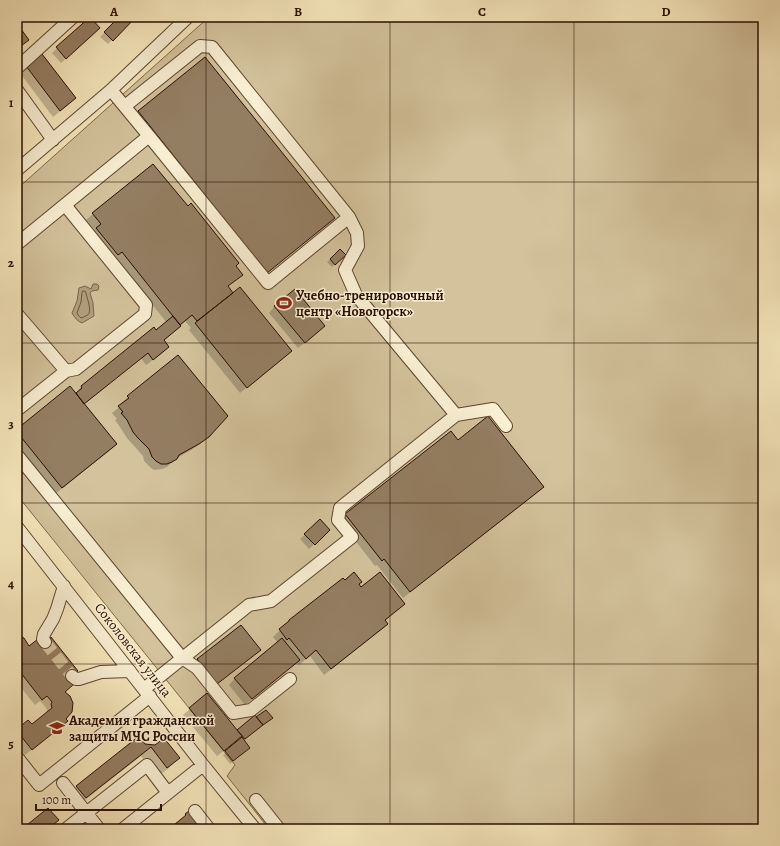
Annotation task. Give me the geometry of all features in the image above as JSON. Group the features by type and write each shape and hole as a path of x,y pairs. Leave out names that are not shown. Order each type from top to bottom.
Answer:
{"street":[{"path":"17,68 73,17"},
{"path":"17,170 111,90 188,17"},
{"path":"124,106 200,46 212,47 349,218 357,233 358,246 345,270 356,295 456,415"},
{"path":"17,90 53,140"},
{"path":"111,90 268,283 349,218"},
{"path":"17,244 149,136"},
{"path":"17,410 66,371 76,369 144,314 146,305 65,205"},
{"path":"17,314 66,371"},
{"path":"17,757 39,785 147,693 182,658 249,605 271,602 352,537 338,520 340,508 456,415 493,409 506,426"},
{"path":"17,455 182,658 197,668 233,713 251,710 290,679"},
{"name":"Соколовская улица","path":"17,527 203,765 255,829"},
{"path":"45,642 43,639 44,634 53,619 64,586"},
{"path":"72,676 79,679 101,672 130,670"},
{"path":"66,829 147,765 168,793"},
{"path":"124,829 203,765"},
{"path":"63,783 99,829"},
{"path":"256,800 279,829"},
{"path":"195,811 209,829"}],"shaded area":[{"path":"209,17 763,17 763,829 269,829 227,776 235,765 17,495 17,189"}],"water":[{"path":"93,284 97,284 99,286 98,290 90,293 93,303 94,316 82,323 76,319 72,313 77,301 79,288 85,286 91,289"}],"building":[{"path":"90,17 100,28 66,59 56,47"},
{"path":"119,17 136,17 113,41 104,32"},
{"path":"18,25 29,40 17,49 17,26"},
{"path":"42,54 76,98 60,111 26,66"},
{"path":"205,57 335,218 267,273 138,111"},
{"path":"153,164 188,206 191,203 239,263 236,266 243,275 228,286 233,293 197,321 192,315 180,325 122,252 118,255 96,228 101,224 92,213"},
{"path":"340,249 346,255 335,265 330,259"},
{"path":"240,287 292,351 247,388 195,323"},
{"path":"295,289 325,326 305,343 274,306"},
{"path":"173,316 181,326 164,340 169,347 153,360 148,353 84,404 76,393 82,388 81,386 154,327 156,330"},
{"path":"178,355 228,416 209,437 179,455 177,459 172,462 161,464 152,457 149,449 133,432 127,420 121,413 123,412 118,406 129,398 127,396"},
{"path":"70,386 117,444 62,488 17,432 17,429"},
{"path":"488,416 544,487 410,592 384,559 382,561 345,514 451,431 458,440"},
{"path":"320,519 330,530 315,545 304,534"},
{"path":"354,572 362,582 359,584 361,587 380,572 405,604 385,620 388,624 331,669 316,650 306,659 289,638 287,640 279,629 343,578 345,580"},
{"path":"241,625 261,650 217,684 197,659"},
{"path":"17,635 24,638 29,646 38,639 42,644 51,637 78,671 69,678 74,684 65,692 70,696 73,703 72,712 66,719 68,721 32,750 17,729 28,720 32,724 52,708 52,702 47,696 42,700 17,668 22,663 17,657"},
{"path":"282,638 300,660 252,699 234,678"},
{"path":"207,693 242,736 224,751 189,708"},
{"path":"266,710 273,718 263,725 256,717"},
{"path":"255,715 263,725 245,739 237,730"},
{"path":"139,736 145,744 155,745 164,738 180,758 167,768 151,747 86,798 76,786"},
{"path":"242,737 250,748 233,761 225,751"},
{"path":"48,808 59,820 48,829 22,829"},
{"path":"189,811 200,825 195,829 169,829 186,815 185,814"}],"tunnel":[{"path":"45,642 72,676"}],"place":[{"name":"Учебно-тренировочный центр «Новогорск»","path":"284,303"},
{"name":"Академия гражданской защиты МЧС России","path":"57,728"}]}
